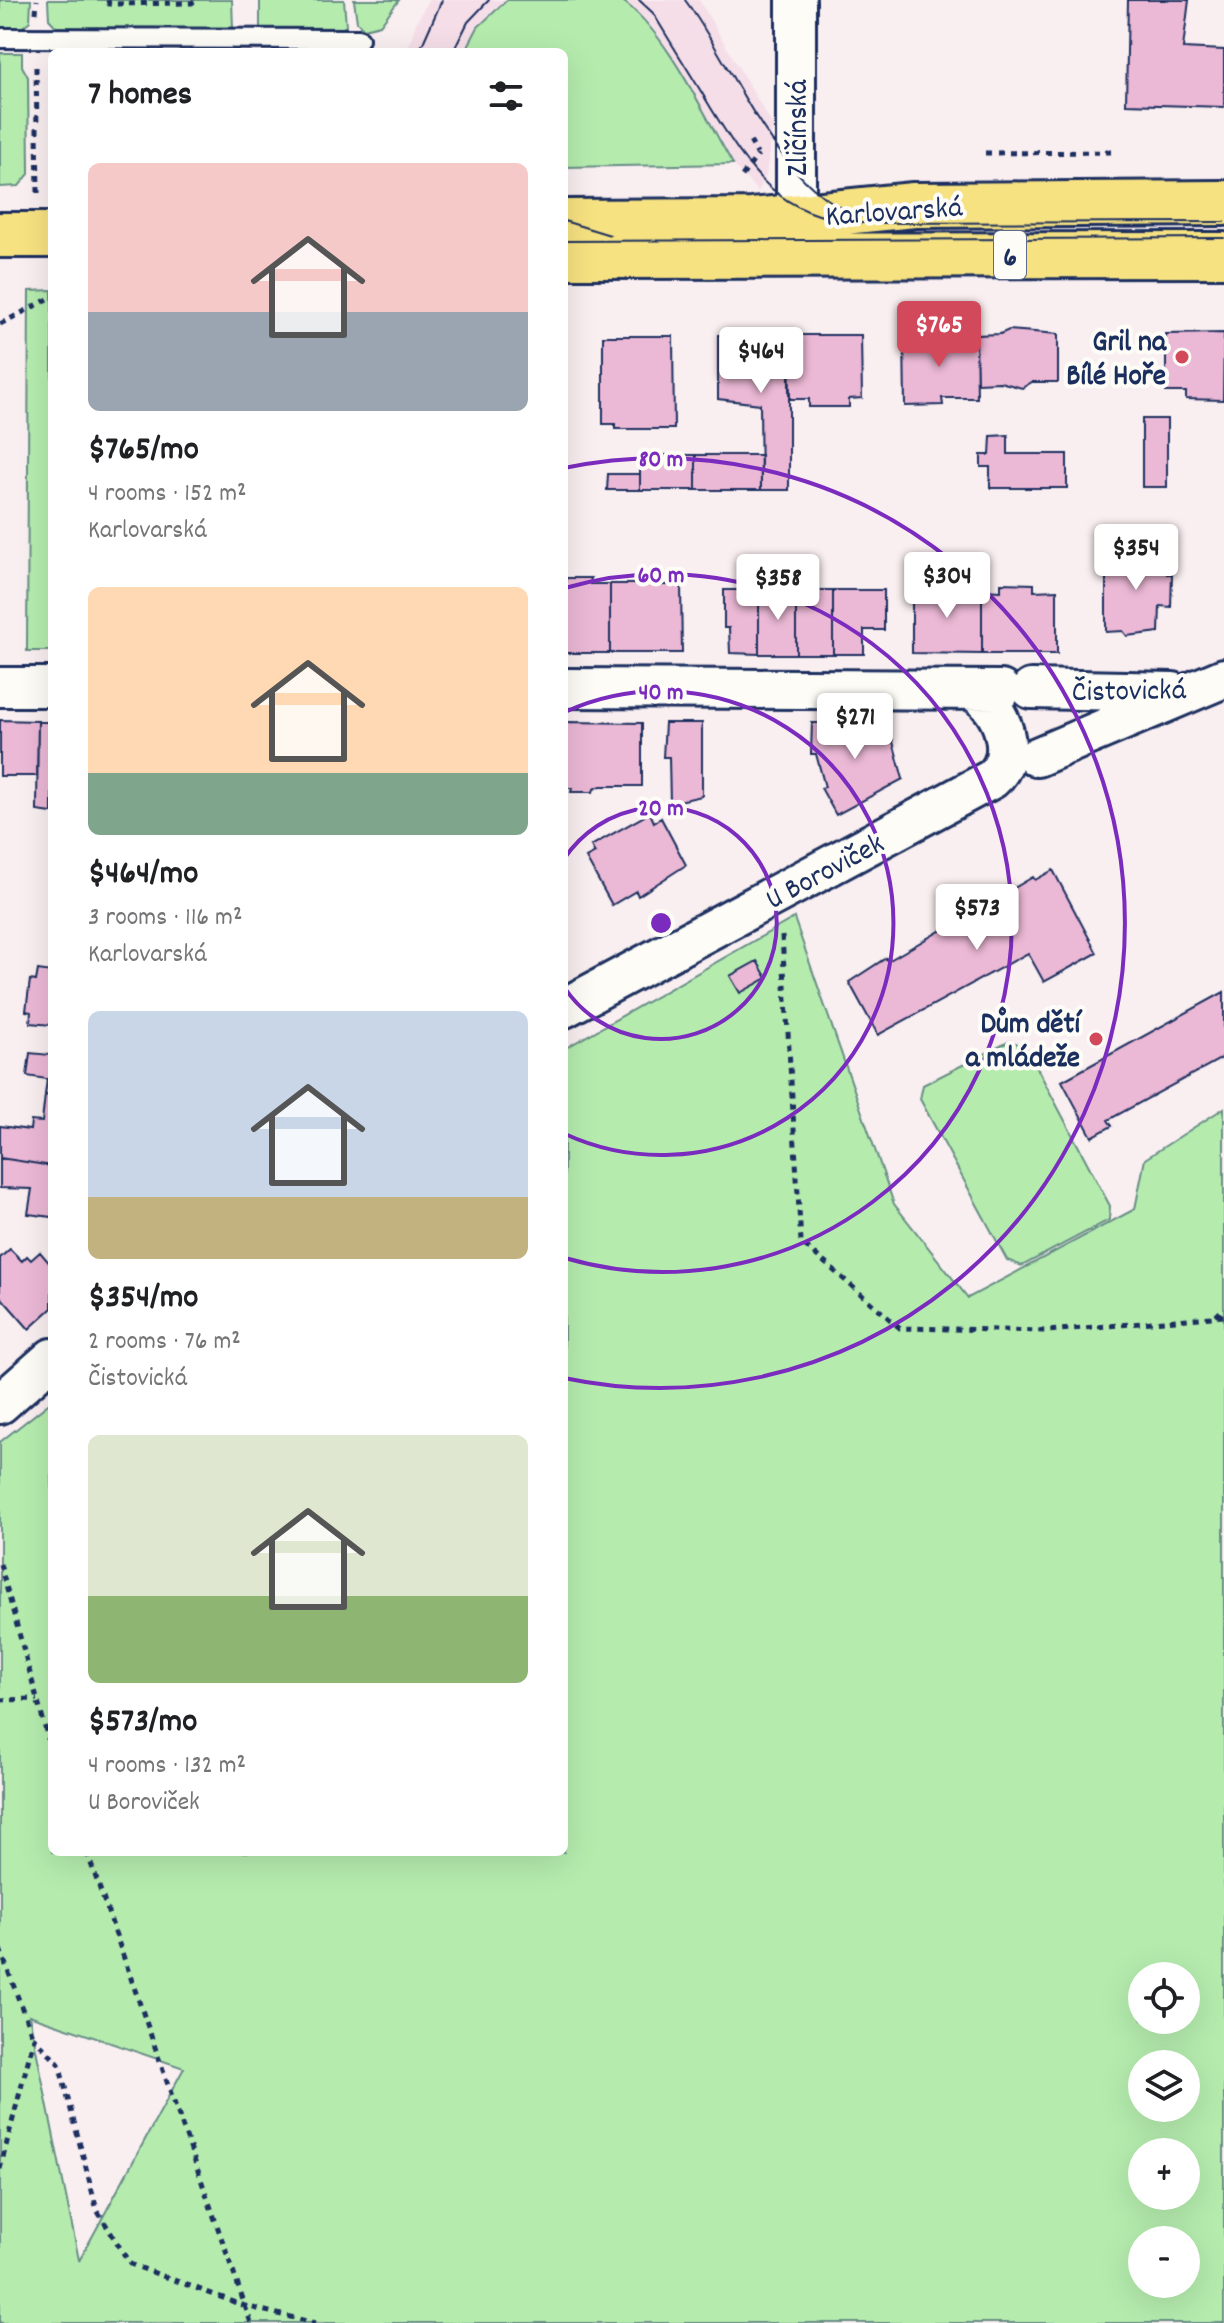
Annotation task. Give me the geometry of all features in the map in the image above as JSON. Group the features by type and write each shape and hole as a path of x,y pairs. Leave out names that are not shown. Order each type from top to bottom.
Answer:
{"main road":[{"name":"Karlovarská","path":"568,222 752,221 796,236 914,205 1224,203"},
{"path":"0,235 48,235"},
{"name":"Karlovarská","path":"568,256 796,236 1224,255"}],"street":[{"name":"Zličínská","path":"796,0 796,236"},
{"name":"Čistovická","path":"568,688 937,689 975,692 1022,689 1188,693 1224,678"},
{"path":"0,687 48,687"},
{"name":"U Boroviček","path":"568,1006 999,773 1006,748 1001,723 995,709 975,692"},
{"path":"1037,757 1188,693"},
{"path":"0,1404 48,1362"}],"lane":[{"path":"0,38 359,39"}],"path":[{"path":"37,0 38,194"},
{"path":"108,0 109,4 192,3 195,0"},
{"path":"750,141 758,155"},
{"path":"985,153 1116,152"},
{"path":"0,324 48,299"},
{"path":"780,893 801,1242 900,1328 1047,1331 1224,1316"},
{"path":"1215,1317 1224,1308"},
{"path":"0,1564 48,1739"},
{"path":"0,1700 37,1699"},
{"path":"88,1856 251,2323"},
{"path":"0,1949 34,2038 59,2064 97,2210 130,2264 245,2306 315,2323"},
{"path":"0,2169 34,2038"}],"shaded area":[{"path":"429,0 507,0 478,27 467,48 408,48 416,23"},
{"path":"621,0 699,0 773,126 766,175 758,192 733,164 653,28"}],"green space":[{"path":"0,0 31,0 30,21 19,30 0,30"},
{"path":"48,0 232,0 233,29 59,30 49,19"},
{"path":"260,0 344,0 346,26 337,31 260,31"},
{"path":"354,0 399,0 380,25 364,29 357,22"},
{"path":"507,0 621,0 638,14 669,53 733,164 568,167 568,48 467,48 478,27"},
{"path":"0,53 22,53 22,66 28,77 29,174 19,186 0,187"},
{"path":"48,290 48,651 27,651 29,291"},
{"path":"794,918 894,1204 968,1298 1135,1209 1145,1159 1224,1108 1224,2323 0,2323 0,1442 48,1404 48,1856 568,1856 568,1047","holes":["29,2015 184,2068 79,2261"]},
{"path":"1010,1041 1026,1047 1110,1206 1109,1220 1022,1266 1007,1260 920,1099 923,1085"}],"building":[{"path":"1128,0 1189,0 1183,48 1224,50 1224,107 1126,104"},
{"path":"1009,330 1058,334 1058,382 1032,382 1022,388 1000,382 977,383 976,335 1000,334"},
{"path":"1224,333 1223,400 1186,399 1186,392 1166,392 1166,334"},
{"path":"718,335 789,335 789,490 761,490 760,404 718,399"},
{"path":"789,335 861,335 862,398 849,399 849,407 809,407 809,399 790,399"},
{"path":"904,335 976,335 977,398 942,398 943,405 905,406"},
{"path":"603,336 673,336 674,429 615,429 615,424 603,424"},
{"path":"1142,419 1167,419 1167,487 1142,487"},
{"path":"1008,435 1008,454 1067,454 1067,488 990,488 990,467 981,467 981,455 990,455 991,436"},
{"path":"640,455 696,455 696,490 640,490"},
{"path":"696,455 761,455 761,490 696,490"},
{"path":"608,474 640,474 640,490 607,490"},
{"path":"1106,552 1167,556 1167,574 1172,574 1171,607 1160,606 1159,632 1127,636 1123,631 1106,632"},
{"path":"568,578 591,578 590,584 610,584 610,653 568,653"},
{"path":"636,578 655,578 655,585 681,585 682,653 610,653 610,584 636,584"},
{"path":"932,583 964,583 964,591 982,590 982,654 912,653 912,590 932,590"},
{"path":"1001,583 1034,584 1034,591 1057,590 1057,654 982,654 982,590 1001,591"},
{"path":"724,590 759,590 759,654 730,653 729,628 724,628"},
{"path":"759,590 796,590 796,654 759,654"},
{"path":"796,590 833,590 833,654 796,654"},
{"path":"833,590 884,590 884,630 864,630 864,654 833,654"},
{"path":"0,720 38,721 37,776 0,776"},
{"path":"38,722 48,722 48,812 37,811"},
{"path":"568,722 642,723 642,786 601,786 593,792 571,792 572,788 568,788"},
{"path":"665,723 702,723 702,796 670,803 669,757 663,757"},
{"path":"812,723 888,723 903,779 836,815 821,788 825,787 816,754 811,754"},
{"path":"650,813 654,822 661,818 686,865 638,896 636,891 612,905 586,858 595,853 591,846"},
{"path":"1053,870 1097,953 1044,982 1028,953 878,1035 849,982 886,958 888,961 1033,877 1035,880"},
{"path":"757,961 767,978 740,993 730,976"},
{"path":"38,970 48,971 48,1025 30,1023 31,1012 26,1011 30,980 36,981"},
{"path":"1224,992 1224,1057 1108,1120 1112,1126 1092,1137 1062,1081"},
{"path":"30,1053 48,1055 48,1095 45,1095 47,1079 27,1076"},
{"path":"45,1095 48,1095 48,1165 0,1158 0,1126 30,1130 31,1121 42,1122"},
{"path":"0,1158 48,1165 48,1216 28,1214 32,1189 0,1188"},
{"path":"10,1249 22,1261 27,1256 31,1260 40,1252 48,1261 48,1312 29,1329 0,1296 0,1258"}],"tram line":[{"path":"421,48 442,0"},
{"path":"455,48 468,22 489,0"},
{"path":"639,0 653,13 754,171 788,201 808,211 832,219 861,223 1224,222"},
{"path":"685,0 782,155 806,182 832,203 862,216"},
{"path":"568,222 610,235"},
{"path":"568,241 1224,238"}],"place":[{"name":"Gril na Bílé Hoře","path":"1182,357"},
{"name":"Dům dětí a mládeže","path":"1096,1039"}]}
